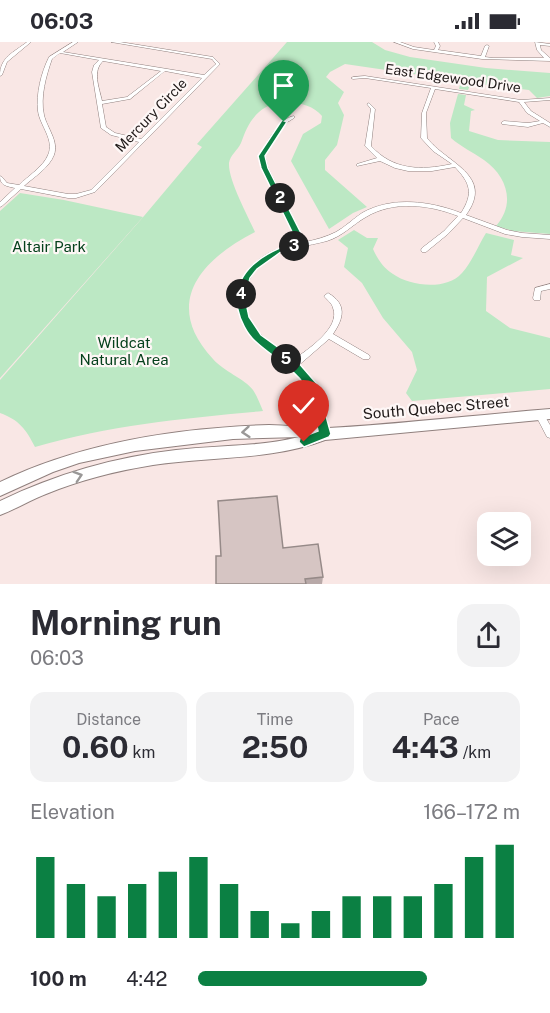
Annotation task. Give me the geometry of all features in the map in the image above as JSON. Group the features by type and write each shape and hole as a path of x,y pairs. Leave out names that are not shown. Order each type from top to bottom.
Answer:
{"main road":[{"name":"South Quebec Street","path":"0,489 46,468 122,446 177,438 270,430 298,430 325,434 545,415"},
{"name":"South Quebec Street","path":"0,508 59,482 104,468 167,457 281,446 304,442 325,434"}],"street":[{"path":"0,72 5,61 29,42"},
{"path":"0,206 53,154 52,142 41,116 40,105 49,61 76,42"},
{"name":"Mercury Circle","path":"0,178 5,183 68,196 85,194 100,185 218,64 213,58 113,42"},
{"path":"396,42 413,48 482,58 549,59"},
{"path":"435,52 438,46 436,42"},
{"path":"549,59 539,50 538,43 550,45"},
{"path":"482,58 487,46"},
{"path":"59,52 206,77"},
{"path":"103,59 95,68 104,128 113,134 143,141"},
{"path":"99,103 128,98 164,70"},
{"name":"East Edgewood Drive","path":"353,78 364,77 520,101 550,99"},
{"path":"424,250 464,215 472,200 472,187 465,173 432,148 424,138 424,113 433,88"},
{"path":"520,101 529,112 550,125"},
{"path":"369,104 373,109 368,146 380,159 413,170 440,170 456,165"},
{"path":"292,117 284,122 262,156 265,168 302,243"},
{"path":"504,123 528,125 542,122"},
{"path":"359,165 380,159"},
{"path":"325,434 313,387 294,364 266,345 253,332 244,318 240,298 246,278 254,267 278,250 339,234 360,217 387,207 415,204 464,215 505,232 550,237"},
{"path":"537,298 538,290 550,286"},
{"path":"294,364 328,335 336,325 339,315 337,306 328,296"},
{"path":"328,335 366,357"},
{"path":"545,415 550,434"}],"green space":[{"name":"Wildcat Natural Area","path":"287,42 372,42 385,50 410,57 486,68 550,73 550,96 537,98 529,90 471,83 468,90 459,89 461,81 345,64 330,72 326,77 344,92 338,103 344,115 337,145 325,160 325,170 367,207 353,213 329,229 291,161 303,134 321,123 322,116 308,106 291,102 265,107 250,123 229,163 235,188 255,232 235,243 204,270 194,285 189,302 190,320 198,339 217,363 253,390 263,411 120,428 35,447 21,426 0,413 0,380 144,216 202,147 197,144"},
{"path":"458,94 466,95 464,105 475,110 471,111 469,131 498,140 550,142 550,234 513,231 496,226 506,209 506,191 503,182 492,167 451,138 450,123"},
{"name":"Altair Park","path":"20,193 143,217 0,378 0,211"},
{"path":"354,230 367,238 378,238 373,249 389,272 418,284 428,285 447,282 462,273 486,233 514,240 511,255 523,258 487,277 486,311 510,328 550,338 550,389 412,401 406,393 417,370 412,352 383,318 362,283 344,267 348,248 338,240"}],"building":[{"path":"277,496 283,548 318,544 323,577 305,579 306,584 216,584 216,556 221,556 218,501"}],"route":[{"path":"284,122 262,156 265,168 302,243 278,250 264,258 246,278 240,298 244,318 257,337 294,364 313,387 325,434 304,442"}]}
